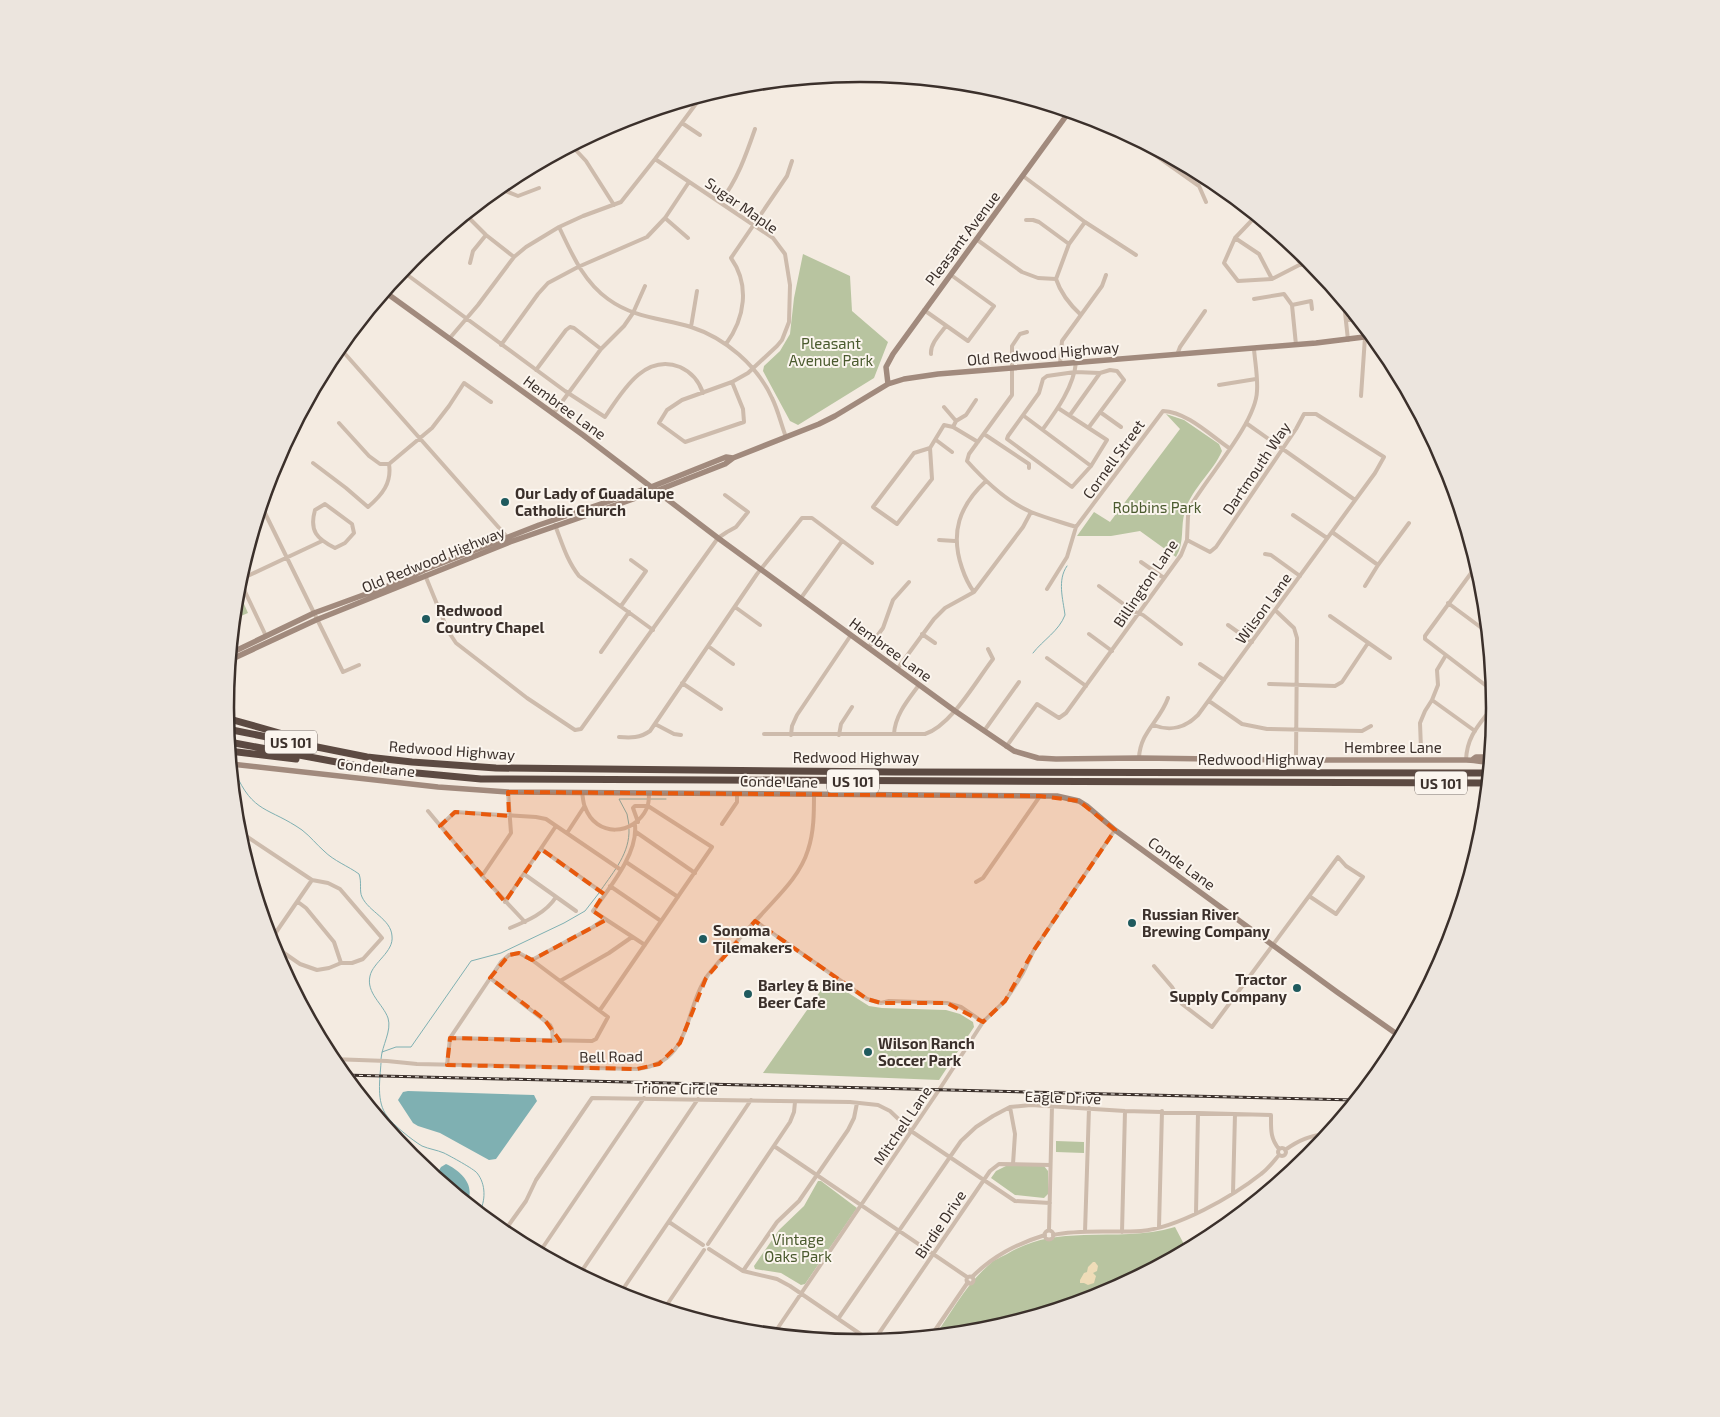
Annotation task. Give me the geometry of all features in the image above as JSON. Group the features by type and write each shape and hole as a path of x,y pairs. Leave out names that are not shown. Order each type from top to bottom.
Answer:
{"highway":[{"path":"234,720 355,754"},
{"name":"Redwood Highway","path":"235,730 355,754 412,762 496,768 915,772 1483,773"},
{"name":"Redwood Highway","path":"235,743 374,769 481,779 1482,783"},
{"path":"235,752 354,766"}],"street":[{"path":"449,339 514,257 559,227 621,202 694,105"},
{"name":"Pleasant Avenue","path":"888,384 886,375 888,361 1065,117"},
{"path":"682,122 700,135"},
{"path":"720,202 730,188 743,161 755,129"},
{"path":"576,151 586,161 614,205"},
{"name":"Sugar Maple","path":"655,159 773,238 785,254 790,285 789,322 782,340 754,369 732,382 682,400 667,410 659,423 685,442 744,422 743,409 732,382"},
{"path":"726,344 737,326 742,311 744,291 739,269 731,258 787,176 792,161"},
{"path":"1164,161 1199,186 1206,202"},
{"path":"1023,176 1085,222 1136,255"},
{"path":"501,344 548,283 578,267 647,237 665,218 689,182"},
{"path":"507,192 518,196 539,188"},
{"path":"665,218 688,238"},
{"path":"470,219 486,235 514,257"},
{"path":"1026,220 1039,222 1069,244"},
{"path":"1252,221 1235,238 1224,263 1238,281 1272,279 1301,265"},
{"path":"1081,315 1070,306 1056,278 1069,244 1085,222"},
{"path":"559,227 578,267 603,295 633,313 691,327 726,344 754,369 772,397 786,437"},
{"path":"470,263 473,251 486,235"},
{"path":"1235,238 1259,254 1272,279"},
{"path":"976,239 1022,272 1038,278 1056,278"},
{"path":"924,310 968,341 994,306 950,274"},
{"path":"1060,364 1062,342 1102,286 1106,275"},
{"path":"408,276 536,370 605,417 621,392 634,378 646,368 658,364 673,365 686,370 695,378 703,393"},
{"path":"553,414 601,350 624,326 633,313 646,286"},
{"path":"691,327 697,292"},
{"path":"1254,298 1284,294 1292,305 1296,345"},
{"name":"Hembree Lane","path":"389,296 632,472 718,538 919,685 984,732 1014,751 1038,758 1469,760 1484,762"},
{"path":"1292,305 1311,301 1312,308"},
{"path":"1177,355 1180,347 1205,311"},
{"path":"1346,314 1348,340"},
{"path":"1347,320 1351,320"},
{"path":"931,354 930,349 946,326"},
{"path":"536,370 570,327 574,328 601,350"},
{"path":"1027,332 1020,334 1012,346 1012,394 969,454 967,461 986,481 1014,503 1031,512 1076,527"},
{"name":"Old Redwood Highway","path":"236,657 315,616 399,582 509,539 653,489 726,457 733,458 786,437 835,416 888,384 921,376 1296,345 1364,338"},
{"path":"1361,396 1367,342"},
{"name":"Billington Lane","path":"1006,747 1037,704 1059,718 1066,713 1181,555 1187,540 1190,507 1246,423 1255,402 1257,391 1254,348"},
{"path":"345,353 509,539"},
{"path":"1043,429 1058,408 1075,372 1076,362"},
{"path":"1058,408 1107,440 1091,466 1072,487 1007,439 1010,432 1024,416 1039,393 1043,379 1051,374 1117,371 1124,380 1089,427"},
{"path":"1070,415 1100,373"},
{"path":"1219,385 1256,378"},
{"path":"339,423 370,456 380,464 389,464 432,428 464,383 491,402"},
{"path":"954,427 956,421 966,415 976,400"},
{"path":"944,407 956,421"},
{"name":"Cornell Street","path":"1047,589 1067,557 1076,527 1163,411 1171,411 1186,419 1229,448"},
{"path":"1100,412 1120,427"},
{"name":"Dartmouth Way","path":"1187,540 1210,552 1216,547 1296,429 1304,414 1316,414 1384,456 1375,472"},
{"path":"1024,416 1091,466"},
{"path":"1246,423 1355,500"},
{"path":"930,448 932,479 897,524 874,507 914,453 930,448 944,425 954,427 978,442"},
{"path":"984,434 1029,464 1029,468"},
{"path":"936,440 952,452"},
{"path":"313,463 368,507 380,497 389,482 389,464"},
{"path":"632,472 640,490"},
{"name":"Wilson Lane","path":"1153,725 1170,729 1191,722 1209,701 1375,472"},
{"path":"974,592 967,582 957,554 955,541 957,526 962,513 971,496 986,481"},
{"name":"Old Redwood Highway","path":"555,523 640,490 653,489"},
{"path":"425,573 451,636 456,643 527,698 575,730 581,729 718,538 736,527 748,512 725,495"},
{"path":"325,504 352,524 354,533 345,543 335,548 322,541 314,531 313,518 315,510 325,504"},
{"path":"898,668 922,634 945,608 974,592 1023,526 1031,512"},
{"path":"265,513 343,672 359,665"},
{"path":"1293,515 1328,538"},
{"path":"619,737 633,738 644,735 655,724 760,569 802,518 812,518 872,562"},
{"path":"555,523 572,567 579,576 652,630"},
{"path":"1366,586 1378,565 1409,523"},
{"path":"1332,532 1378,565"},
{"path":"939,540 955,541"},
{"path":"248,576 322,541"},
{"path":"801,598 842,541"},
{"path":"1265,554 1271,555 1300,576"},
{"path":"621,606 646,572 631,560"},
{"path":"1141,562 1164,578"},
{"path":"1471,574 1448,603 1425,636 1425,639 1485,685"},
{"path":"869,647 883,628 893,600 909,582"},
{"path":"1099,586 1138,614 1143,615 1181,644"},
{"path":"245,592 267,639"},
{"path":"1448,603 1481,628"},
{"path":"735,607 760,624"},
{"path":"1275,610 1294,628 1297,638 1296,760"},
{"path":"601,652 629,612"},
{"path":"1330,616 1390,658"},
{"path":"1228,625 1252,642"},
{"path":"922,634 935,643"},
{"path":"1089,634 1112,650"},
{"path":"791,735 792,726 797,715 851,635"},
{"name":"Old Redwood Highway","path":"237,651 267,639"},
{"path":"1269,684 1335,686 1342,682 1368,643"},
{"path":"708,646 733,664"},
{"path":"764,734 925,734 934,731 942,726 955,711 993,659 988,649"},
{"path":"1421,749 1420,723 1438,684 1437,670 1446,655"},
{"path":"1047,658 1086,686"},
{"path":"1200,664 1224,680"},
{"path":"984,732 1019,682"},
{"path":"682,683 720,709"},
{"path":"894,734 896,720 900,712 919,685"},
{"path":"1139,758 1141,743 1165,708 1168,698"},
{"path":"1432,700 1475,731"},
{"path":"1209,701 1242,724 1267,729 1362,731 1371,726"},
{"path":"839,735 841,724 852,707"},
{"path":"1469,760 1468,743 1486,717"},
{"path":"655,724 674,734 681,735"},
{"name":"Hembree Lane","path":"1469,760 1476,757 1484,757"},
{"name":"Conde Lane","path":"237,765 438,787 508,792 582,792 649,799 737,793 1057,796 1079,801 1116,830 1395,1033"},
{"path":"482,876 510,833 508,792"},
{"path":"582,792 584,807 591,818 606,829 615,830 635,824 649,799"},
{"path":"722,824 737,802 737,793"},
{"name":"Bell Road","path":"342,1059 447,1065 637,1069 659,1064 671,1055 680,1043 700,987 708,975 792,881 804,861 809,848 813,825 814,794"},
{"path":"976,882 982,878 1040,796"},
{"path":"645,945 593,911 626,862 636,832 633,808 649,799"},
{"path":"600,1010 712,848 649,799"},
{"path":"567,832 584,807"},
{"path":"428,811 482,876 525,922"},
{"path":"440,826 455,812 546,819 620,870"},
{"path":"505,902 556,826"},
{"name":"Mitchell Lane","path":"777,1329 983,1022 1013,989 1034,950 1116,830"},
{"path":"636,832 695,873"},
{"path":"247,837 312,880 328,883 340,889 382,938 363,959 323,969 308,968 284,952"},
{"path":"541,849 604,893"},
{"path":"1154,966 1172,986 1182,1004 1212,1027 1273,945 1309,896 1338,857 1346,866 1363,878 1336,914 1309,896"},
{"path":"626,862 678,897"},
{"path":"524,874 576,911"},
{"path":"276,934 312,880"},
{"path":"610,886 661,921"},
{"path":"510,928 525,922 547,908 556,897"},
{"path":"298,902 306,908 334,942 341,963"},
{"path":"532,960 605,919"},
{"path":"756,921 867,999 881,1003 889,1001 948,1003 961,1007 983,1022"},
{"path":"560,981 609,953 632,937"},
{"path":"447,1065 450,1038 501,962 509,955 519,952 608,1017 596,1038 592,1041 450,1038"},
{"path":"490,978 550,1024 553,1041"},
{"name":"Trione Circle","path":"508,1226 526,1201 536,1180 592,1098 878,1104 890,1111 911,1131 1015,1200 1050,1203"},
{"path":"543,1248 644,1098"},
{"path":"583,1270 698,1100"},
{"path":"624,1288 751,1100"},
{"path":"668,1304 704,1250 705,1244 790,1122 795,1102"},
{"path":"743,1272 776,1222 799,1201 848,1130 854,1118 857,1103"},
{"name":"Eagle Drive","path":"838,1319 961,1140 976,1126 1010,1108 1031,1105 1125,1111 1271,1115 1272,1140 1279,1149"},
{"path":"935,1330 969,1279 1001,1253 1020,1243 1044,1235 1049,1230 1052,1106"},
{"path":"1010,1108 1015,1134 1013,1164"},
{"path":"1085,1232 1089,1108"},
{"path":"1122,1232 1125,1111"},
{"path":"1159,1227 1162,1111"},
{"path":"1196,1213 1198,1113"},
{"path":"1233,1193 1235,1114"},
{"path":"1279,1155 1284,1156 1285,1150 1300,1140 1318,1135"},
{"path":"774,1146 969,1279"},
{"path":"1044,1235 1049,1240 1054,1235 1085,1232 1143,1231 1170,1224 1196,1213 1233,1193 1262,1173 1279,1155 1279,1149 1285,1150"},
{"name":"Birdie Drive","path":"879,1334 990,1171 999,1164 1050,1165"},
{"path":"669,1222 705,1244 709,1249 743,1272 777,1279 861,1334"},
{"path":"1049,1230 1054,1235"},
{"path":"704,1250 709,1249"}],"highlighted area":[{"path":"508,792 1040,796 1079,801 1115,830 1034,950 1005,1001 983,1022 947,1003 881,1003 867,999 755,921 706,978 680,1043 659,1064 637,1069 447,1065 450,1038 560,1041 544,1019 490,978 509,955 519,953 532,960 606,920 593,911 604,894 541,849 505,902 440,826 455,812 509,816"}],"green space":[{"name":"Pleasant Avenue Park","path":"803,254 850,276 852,311 888,342 874,378 798,425 790,421 763,371 764,366 780,351 790,334 794,298"},
{"name":"Robbins Park","path":"1166,414 1184,420 1219,444 1222,451 1188,503 1179,551 1176,557 1140,531 1111,536 1077,536 1094,512 1110,522 1180,429"},
{"path":"243,602 248,613 241,616"},
{"name":"Wilson Ranch Soccer Park","path":"828,980 869,1006 946,1010 960,1014 973,1022 974,1027 939,1080 763,1073"},
{"path":"1056,1141 1084,1142 1084,1153 1056,1152"},
{"path":"1006,1166 1044,1166 1048,1171 1048,1194 1044,1198 1015,1195 991,1178 996,1171"},
{"name":"Vintage Oaks Park","path":"818,1181 821,1181 857,1208 805,1284 801,1285 781,1273 755,1269 754,1266 779,1230 804,1206"},
{"path":"1175,1227 1184,1244 1137,1270 1100,1287 1022,1313 939,1329 960,1298 982,1271 994,1260 1016,1249 1053,1237 1141,1233"}],"sand":[{"path":"1093,1262 1098,1266 1097,1271 1093,1273 1096,1276 1094,1283 1088,1285 1080,1283 1084,1273 1087,1272 1088,1267"}],"water":[{"path":"403,1092 534,1095 537,1101 496,1159 489,1160 440,1133 413,1123 398,1100"},
{"path":"446,1164 466,1179 470,1190 469,1197 439,1171"}],"waterway":[{"path":"1033,653 1055,631 1065,615 1061,583 1067,566"},
{"path":"238,778 248,796 255,803 302,830 328,855 359,874 362,897 391,930 392,942 390,947 375,966 369,982 370,988 386,1013 389,1023 381,1059"},
{"path":"629,825 627,814 619,799 666,799"},
{"path":"601,890 624,854 629,838 629,829"},
{"path":"382,1052 396,1047 411,1047 471,961 501,953 564,923 585,911 599,893"},
{"path":"381,1063 380,1097 387,1116 403,1132 422,1146 444,1153 477,1173 482,1182 484,1193 481,1207"}],"railway":[{"path":"353,1075 1349,1100"}],"place":[{"name":"Our Lady of Guadalupe Catholic Church","path":"505,502"},
{"name":"Redwood Country Chapel","path":"426,619"},
{"name":"Russian River Brewing Company","path":"1132,923"},
{"name":"Sonoma Tilemakers","path":"703,939"},
{"name":"Tractor Supply Company","path":"1297,988"},
{"name":"Barley & Bine Beer Cafe","path":"748,994"},
{"name":"Wilson Ranch Soccer Park","path":"868,1052"}]}
